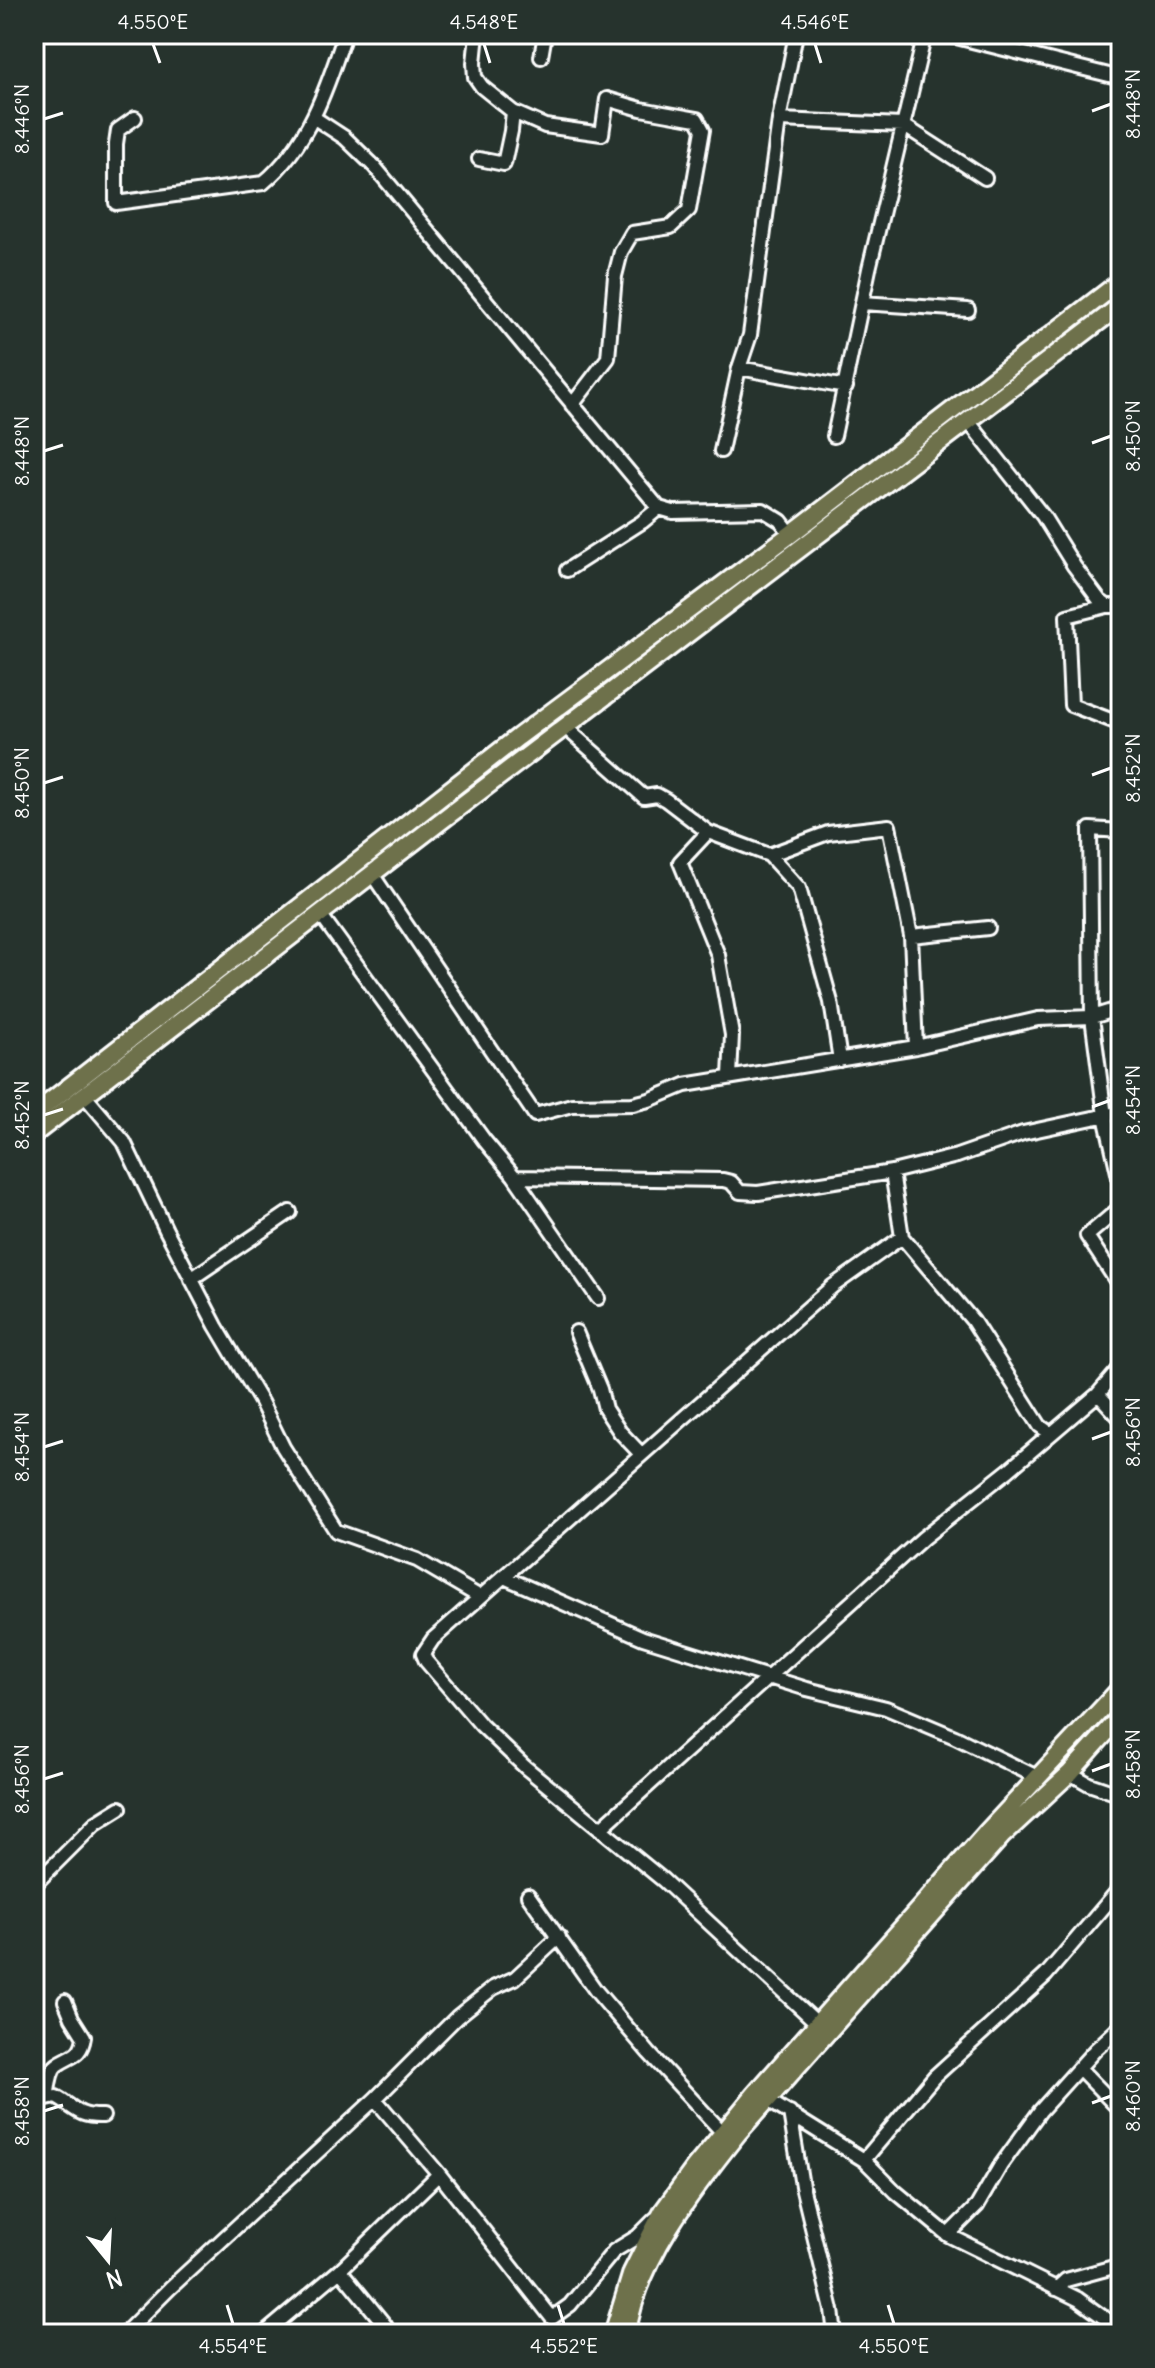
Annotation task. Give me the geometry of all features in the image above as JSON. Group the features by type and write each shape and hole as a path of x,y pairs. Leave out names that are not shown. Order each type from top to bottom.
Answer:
{"main road":[{"path":"34,1114 518,737 791,534 1121,281"},
{"path":"34,1134 1121,305"},
{"path":"613,2334 632,2272 663,2211 695,2167 755,2094 1037,1777 1120,1691"},
{"path":"627,2334 637,2295 668,2229 709,2170 766,2099 1002,1836 1070,1773 1121,1716"}],"street":[{"path":"135,118 118,130 116,203 263,183 304,137 345,34"},
{"path":"477,34 475,77 482,87 513,112 545,126 602,134 607,99 697,119 703,130 689,210 671,227 632,233 621,252 615,276 608,358 572,405"},
{"path":"541,57 545,34"},
{"path":"721,451 739,368 750,335 779,120 796,34"},
{"path":"834,436 925,34"},
{"path":"944,34 1121,77"},
{"path":"479,159 504,164 513,112"},
{"path":"313,117 345,138 374,166 659,508 673,512 763,510 781,521 791,534"},
{"path":"779,120 903,125 985,178"},
{"path":"862,303 968,310"},
{"path":"739,368 846,387"},
{"path":"968,421 1043,516 1100,601 1114,606"},
{"path":"567,570 659,508"},
{"path":"1114,606 1067,616 1071,705 1121,724"},
{"path":"565,727 644,797 657,795 708,832 769,855 799,888 831,1002 840,1060"},
{"path":"769,855 828,833 889,826 911,936 916,1047"},
{"path":"1121,831 1090,829 1092,1017 1105,1116 1121,1186"},
{"path":"708,832 680,862 718,955 732,1035 730,1076"},
{"path":"372,874 535,1115 572,1105 633,1104 685,1085 730,1076 916,1047 1038,1019 1092,1017 1121,1008"},
{"path":"320,914 484,1140 515,1177 598,1298"},
{"path":"911,936 988,928"},
{"path":"85,1096 124,1142 216,1326 261,1402 283,1447 336,1531 417,1560 480,1597"},
{"path":"515,1177 723,1180 731,1182 740,1192 758,1193 892,1172 957,1156 1023,1133 1121,1112"},
{"path":"892,1172 902,1237 973,1321 1040,1426 1051,1434"},
{"path":"1121,1207 1087,1236 1121,1288"},
{"path":"191,1279 290,1212"},
{"path":"818,2024 663,1880 525,1767 481,1725 423,1654 480,1597 833,1286 902,1237"},
{"path":"576,1332 605,1409 620,1432 641,1454"},
{"path":"600,1829 923,1538 1098,1394 1121,1367"},
{"path":"1098,1394 1121,1419"},
{"path":"1030,1452 1040,1426"},
{"path":"504,1577 643,1638 807,1689 886,1708 1037,1777"},
{"path":"1070,1773 1089,1784 1121,1795"},
{"path":"34,1885 96,1823 120,1808"},
{"path":"864,2160 934,2077 1046,1975 1121,1887"},
{"path":"528,1895 596,1991 724,2134"},
{"path":"124,2334 375,2099 457,2017 493,1988 515,1978 559,1937"},
{"path":"40,2100 53,2070 75,2056 83,2046 81,2029 65,2001"},
{"path":"948,2235 977,2206 1020,2137 1079,2068 1121,2026"},
{"path":"1079,2068 1121,2111"},
{"path":"40,2100 56,2097 79,2114 103,2116"},
{"path":"375,2099 439,2174 552,2318 570,2305 614,2251 637,2237 663,2211"},
{"path":"766,2099 864,2160 896,2192 948,2235 1078,2299 1121,2330"},
{"path":"790,2113 802,2186 835,2334"},
{"path":"264,2334 340,2270 439,2174"},
{"path":"1056,2289 1066,2280 1121,2265"},
{"path":"340,2270 389,2334"}]}
